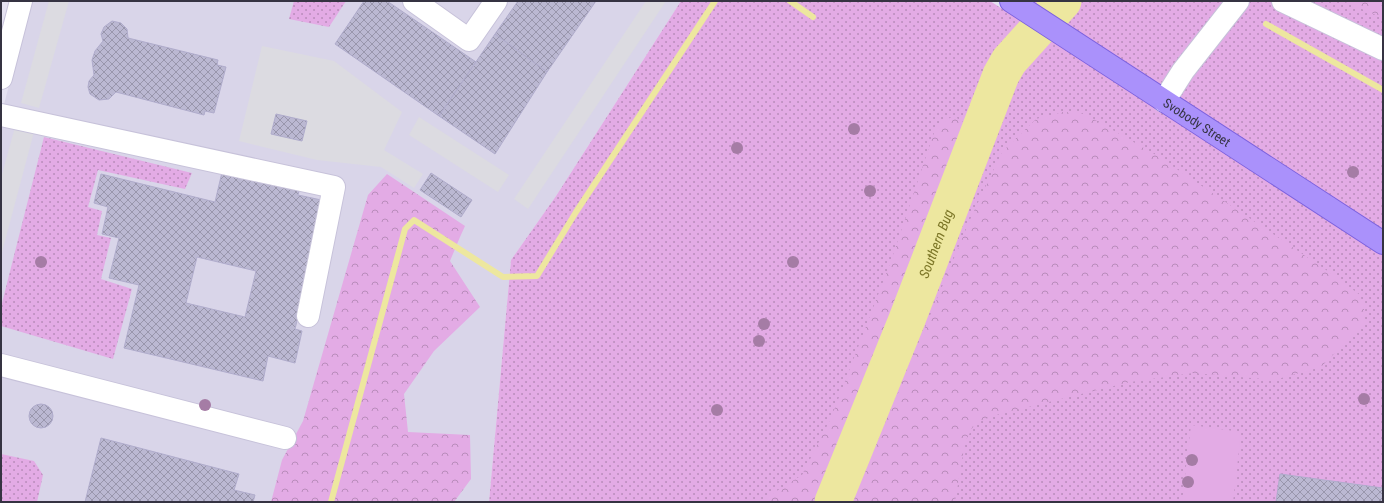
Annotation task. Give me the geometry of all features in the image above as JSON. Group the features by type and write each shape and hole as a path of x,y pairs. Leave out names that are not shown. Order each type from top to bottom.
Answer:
{"main road":[{"name":"Svobody Street","path":"1011,1 1383,243"}],"street":[{"path":"414,1 469,40 496,1"},
{"path":"1164,101 1183,71 1238,1"},
{"path":"1283,1 1383,49"},
{"path":"1,78 13,8"},
{"path":"1,115 334,187 308,316"},
{"path":"1,365 285,438"}],"shaded area":[{"path":"31,1 681,1 556,196 511,260 489,502 1,502 1,116"},
{"path":"49,1 69,1 39,108 21,103"},
{"path":"646,1 666,1 528,209 514,199"},
{"path":"262,46 334,61 402,112 384,150 423,174 414,188 381,167 317,160 239,141"},
{"path":"419,117 509,175 498,192 409,135"},
{"path":"15,127 34,132 1,256 1,178"}],"green space":[{"path":"294,1 346,1 329,27 289,19"},
{"path":"681,1 990,1 1383,255 1383,502 489,502 511,260 556,196"},
{"path":"1024,1 1383,1 1383,233"},
{"path":"1343,1 1383,1 1383,18"},
{"path":"1063,112 1083,113 1156,155 1332,274 1360,295 1364,308 1363,324 1321,367 1274,380 1193,373 1130,382 996,415 975,423 965,442 955,502 852,502 972,215 1002,152 1036,119"},
{"path":"953,116 967,124 964,147 866,403 820,502 762,502 764,499 802,475 831,418 891,261 936,127"},
{"path":"44,137 192,173 185,189 98,170 88,207 102,211 97,235 111,238 101,279 132,289 113,359 1,326 1,307"},
{"path":"387,174 465,226 450,261 480,307 434,351 404,394 408,432 470,435 471,479 454,502 271,502 282,460 303,421 368,195"},
{"path":"1191,425 1241,432 1233,502 1182,502"},
{"path":"1,454 34,461 43,475 37,502 1,502"}],"building":[{"path":"364,1 387,1 476,62 439,116 335,44"},
{"path":"518,1 596,1 547,72 495,34"},
{"path":"112,21 121,23 127,29 128,38 218,60 217,65 226,67 214,113 205,111 204,115 116,92 109,99 99,100 90,94 88,87 89,81 94,75 92,60 95,51 103,41 101,34 104,27"},
{"path":"495,34 547,72 495,154 439,116"},
{"path":"276,114 307,121 302,141 271,134"},
{"path":"223,168 300,187 298,195 326,201 295,329 302,331 295,363 268,356 263,381 124,348 139,285 109,278 119,238 102,234 108,207 94,203 101,174 215,202","holes":["197,257 256,271 245,317 186,303"]},
{"path":"431,173 472,200 461,217 420,190"},
{"path":"41,404 50,407 53,416 50,425 41,428 32,425 29,416 32,407"},
{"path":"101,438 239,474 234,490 255,495 253,502 85,502"},
{"path":"1280,474 1383,488 1383,502 1276,502"}],"waterway":[{"path":"331,502 405,229 414,220 503,277 537,276 576,212 715,1"},
{"path":"790,1 813,17"},
{"name":"Southern Bug","path":"833,502 906,322 1001,75 1009,61 1063,1"},
{"path":"1266,24 1383,90"}]}
